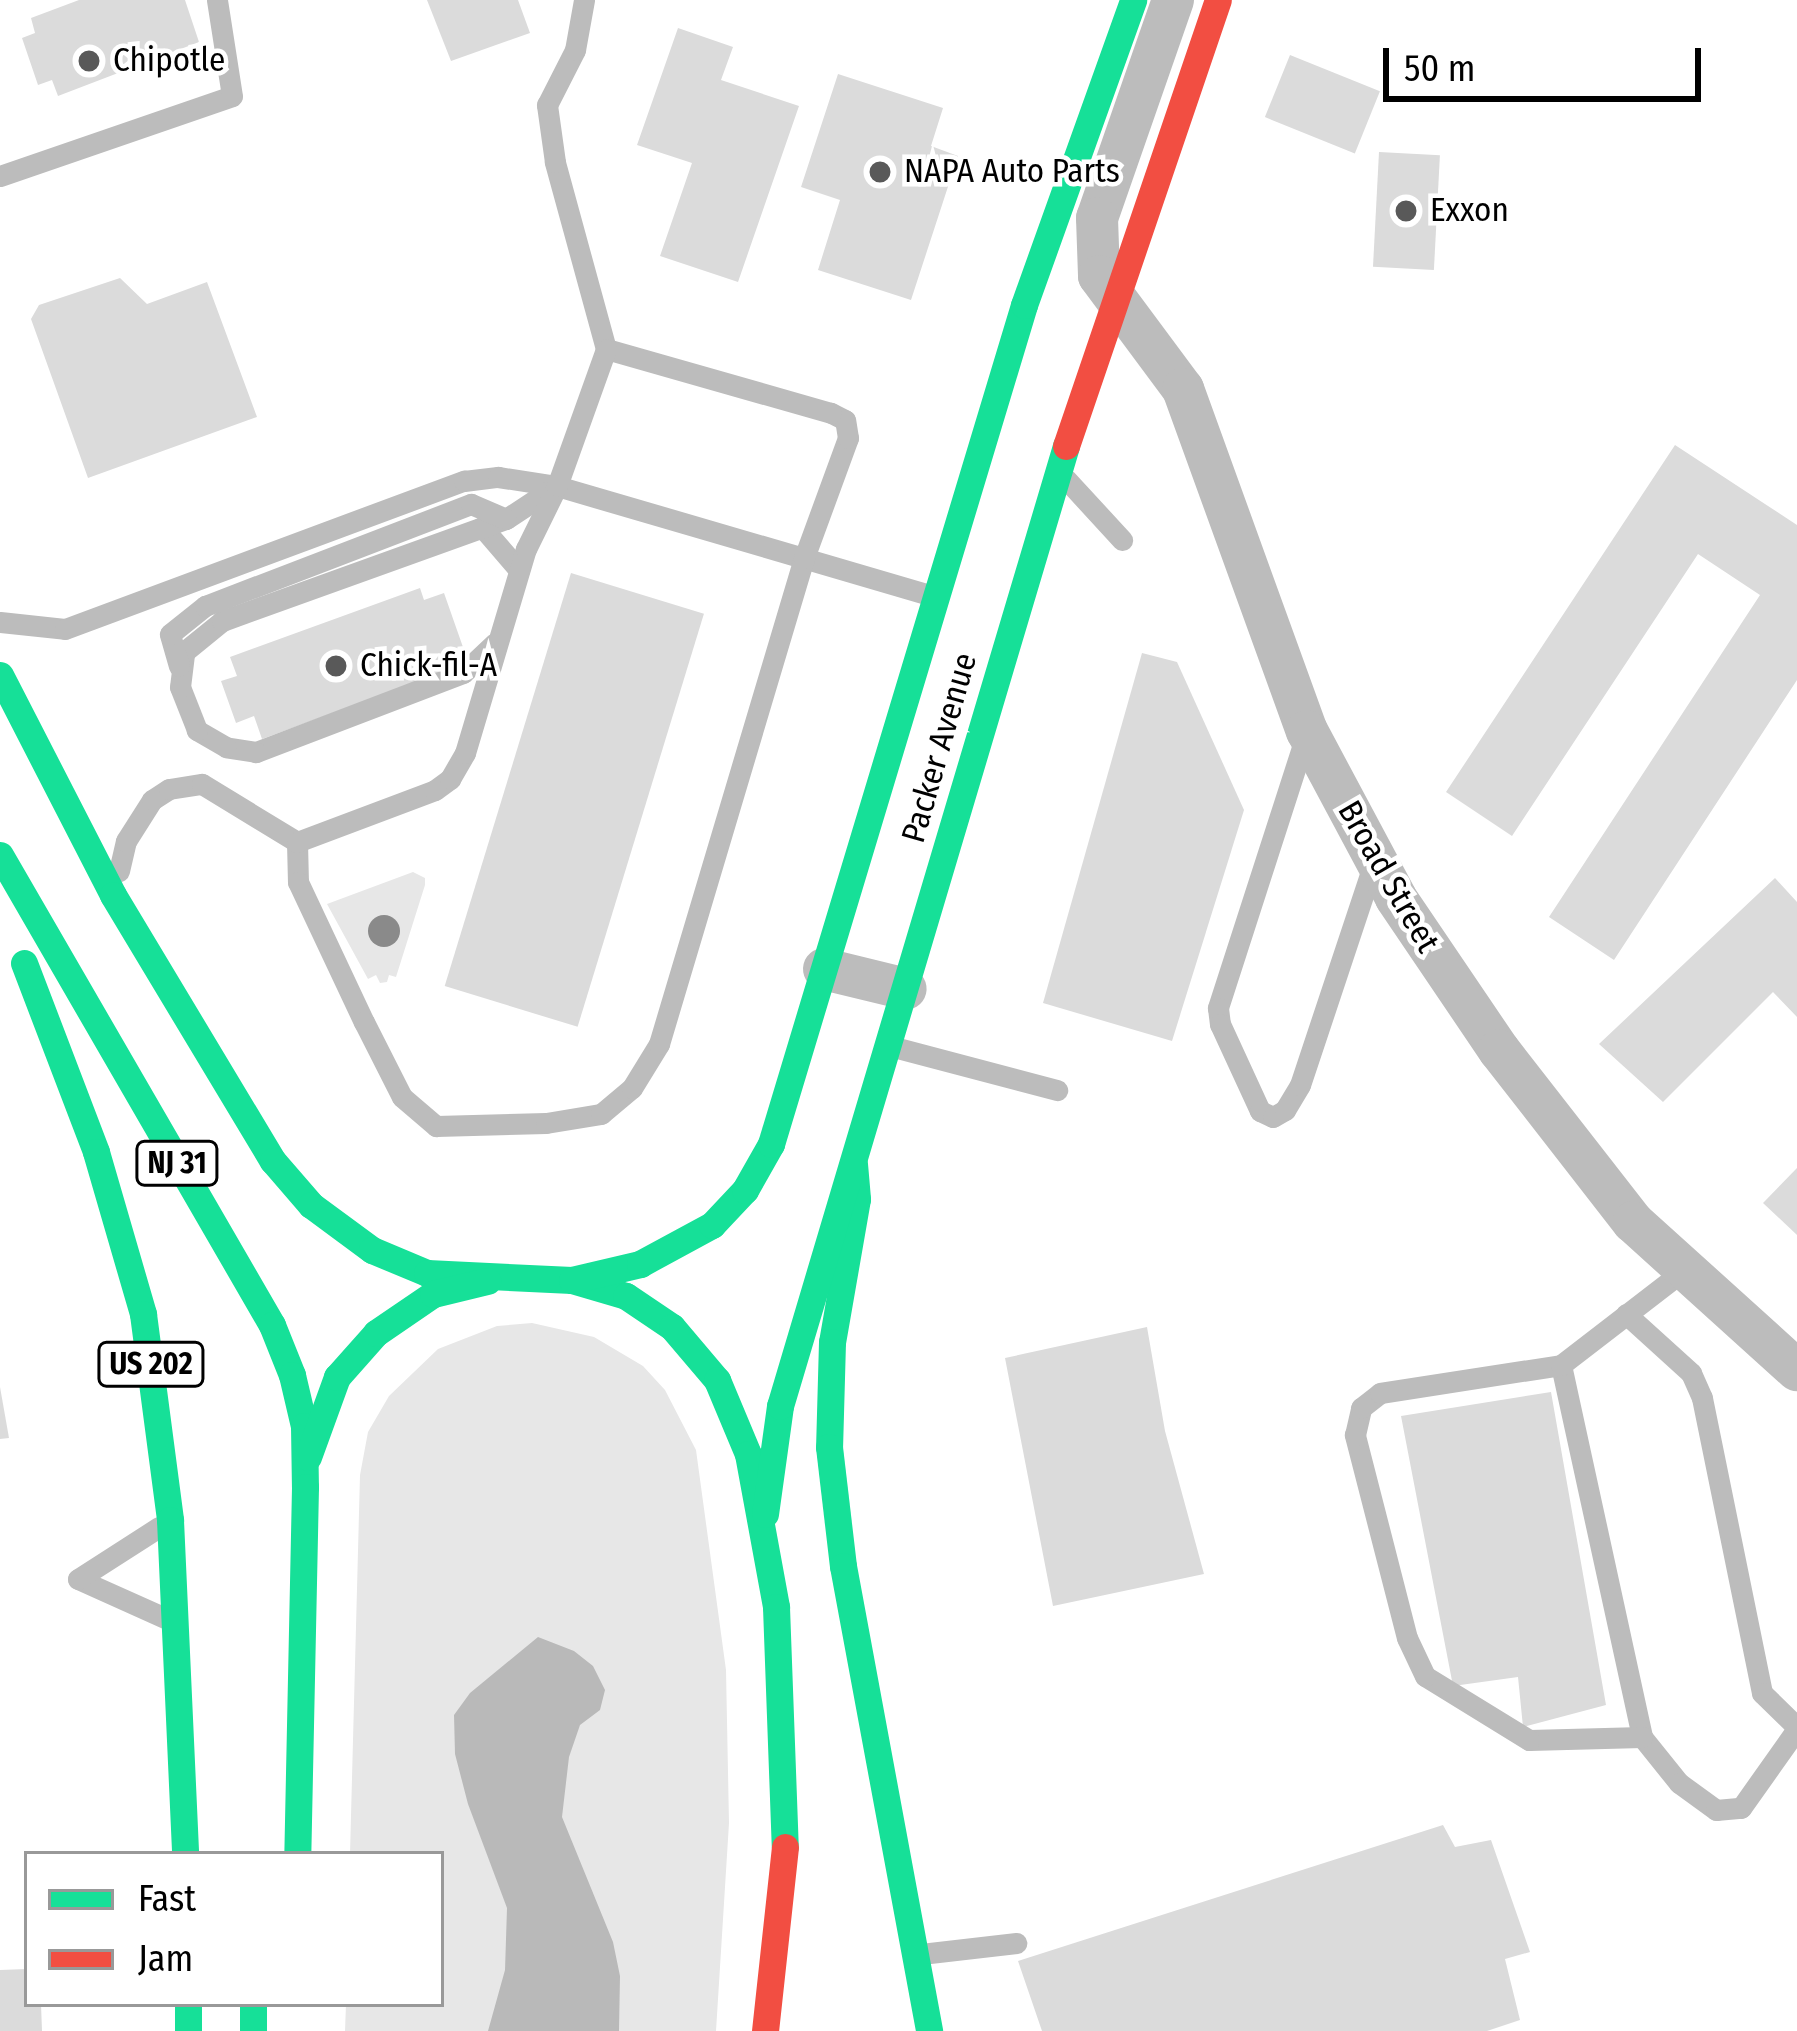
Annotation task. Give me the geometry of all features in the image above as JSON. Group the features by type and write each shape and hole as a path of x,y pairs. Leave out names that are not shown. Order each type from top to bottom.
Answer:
{"main road":[{"name":"Packer Avenue","path":"572,1280 666,1254 730,1209 771,1144 1045,242 1133,0"},
{"name":"Packer Avenue","path":"765,1526 764,1500 780,1406 1059,472 1218,0"},
{"path":"0,675 113,895 273,1161 301,1195 338,1227 390,1259 428,1273 572,1280 645,1306 701,1358 739,1425 765,1526 782,1685 786,1838 771,2023"},
{"name":"NJ 31","path":"0,855 272,1325 304,1426 296,1851"},
{"name":"US 202","path":"0,898 124,1233 152,1373 178,1624 184,1851"},
{"path":"854,1164 857,1199 832,1342 829,1447 843,1566 929,2031"},
{"path":"305,1487 315,1429 337,1377 355,1354 433,1294 502,1279"}],"street":[{"path":"1114,299 1099,276 1097,218 1173,0"},
{"name":"Broad Street","path":"1114,299 1183,389 1307,731 1375,860 1513,1068 1633,1222 1797,1370"},
{"path":"824,969 906,989"}],"lane":[{"path":"0,176 232,96 217,0"},
{"path":"297,842 435,790 450,779 465,753 519,570 606,349 602,316 555,162 547,105 575,50 584,0"},
{"path":"297,842 298,882 307,905 402,1097 436,1126 546,1123 601,1114 632,1088 659,1044 804,558 848,438 844,420 606,349"},
{"path":"1059,472 1122,540"},
{"path":"0,622 65,629 464,482 498,477 556,485 938,597"},
{"path":"497,641 463,674 256,752 226,747 197,730 180,688 184,652 222,621 506,518 556,485"},
{"path":"182,674 170,634 205,605 472,503 506,518"},
{"path":"482,527 519,570"},
{"path":"1307,731 1219,1008 1220,1024 1252,1096 1260,1111 1273,1117 1285,1110 1300,1085 1375,860"},
{"path":"113,895 126,841 152,800 169,789 202,784 297,842"},
{"path":"889,1046 1057,1090"},
{"path":"1642,1737 1529,1740 1425,1676 1407,1638 1354,1435 1361,1408 1380,1393 1561,1365 1683,1271"},
{"path":"1561,1365 1642,1737 1679,1783 1716,1810 1741,1808 1797,1728 1762,1694 1702,1398 1691,1373 1626,1314"},
{"path":"170,1520 78,1580 178,1624"},
{"path":"914,1955 1016,1943"}],"shaded area":[{"path":"413,872 425,878 425,885 396,977 389,975 387,982 380,983 376,975 368,979 327,904"},
{"path":"532,1323 594,1337 643,1366 665,1390 696,1450 726,1670 729,1823 716,2031 345,2031 346,2007 444,2007 444,1851 350,1851 360,1475 368,1432 389,1396 438,1349 497,1326"},
{"path":"538,1637 574,1651 593,1666 605,1690 600,1710 580,1725 569,1757 562,1817 613,1942 620,1976 619,2031 488,2031 505,1970 507,1908 468,1804 455,1754 454,1715 470,1693"}],"building":[{"name":"Chipotle","path":"79,0 185,0 199,42 58,96 52,80 38,85 22,38 35,33 31,18"},
{"path":"427,0 518,0 530,33 451,61"},
{"path":"678,28 733,47 721,80 799,106 738,282 660,256 692,163 637,145"},
{"path":"1290,55 1380,91 1355,153 1265,117"},
{"name":"NAPA Auto Parts","path":"838,74 943,108 931,146 958,156 911,300 818,270 840,200 801,187"},
{"name":"Exxon","path":"1379,152 1440,155 1434,270 1373,267"},
{"path":"120,278 147,304 207,282 257,417 88,478 31,319 39,305"},
{"path":"1675,445 1797,525 1797,680 1614,960 1549,917 1760,595 1698,554 1512,836 1446,792"},
{"path":"571,573 704,614 578,1027 445,986"},
{"name":"Chick-fil-A","path":"420,588 424,600 444,593 464,650 437,660 441,673 262,739 254,716 236,723 221,681 237,676 230,657"},
{"path":"1142,653 1177,662 1244,810 1172,1041 1043,1003"},
{"path":"1775,878 1797,902 1797,1017 1773,992 1663,1102 1599,1044"},
{"path":"1797,1168 1797,1235 1763,1203"},
{"path":"1147,1327 1165,1431 1204,1574 1053,1606 1005,1358"},
{"path":"0,1387 9,1438 0,1439"},
{"path":"1551,1392 1606,1705 1523,1727 1518,1677 1453,1686 1401,1416"},
{"path":"1443,1825 1455,1847 1491,1840 1530,1952 1505,1959 1520,2020 1487,2031 1042,2031 1018,1961"},
{"path":"24,1969 24,2007 41,2007 42,2031 0,2031 0,1970"}],"traffic: fast":[{"path":"572,1280 640,1264 712,1225 745,1190 771,1144 1024,305 1133,0"},
{"path":"765,1514 780,1406 1066,446"},
{"path":"0,675 113,895 273,1161 311,1205 372,1250 427,1273 572,1280 626,1296 672,1327 717,1380 748,1454 776,1607 785,1847"},
{"path":"0,855 272,1325 292,1375 304,1426 305,1487 297,1851"},
{"path":"24,963 96,1152 143,1314 170,1520 185,1851"},
{"path":"854,1164 857,1199 832,1342 829,1447 843,1566 929,2031"},
{"path":"308,1457 337,1377 376,1333 433,1294 487,1281"},
{"path":"188,2007 188,2031"},
{"path":"253,2007 253,2031"}],"traffic: jam":[{"path":"1066,446 1218,0"},
{"path":"765,2031 785,1847"}],"place":[{"name":"Chipotle","path":"89,61"},
{"name":"NAPA Auto Parts","path":"880,172"},
{"name":"Exxon","path":"1406,211"},
{"name":"Chick-fil-A","path":"336,666"}]}
